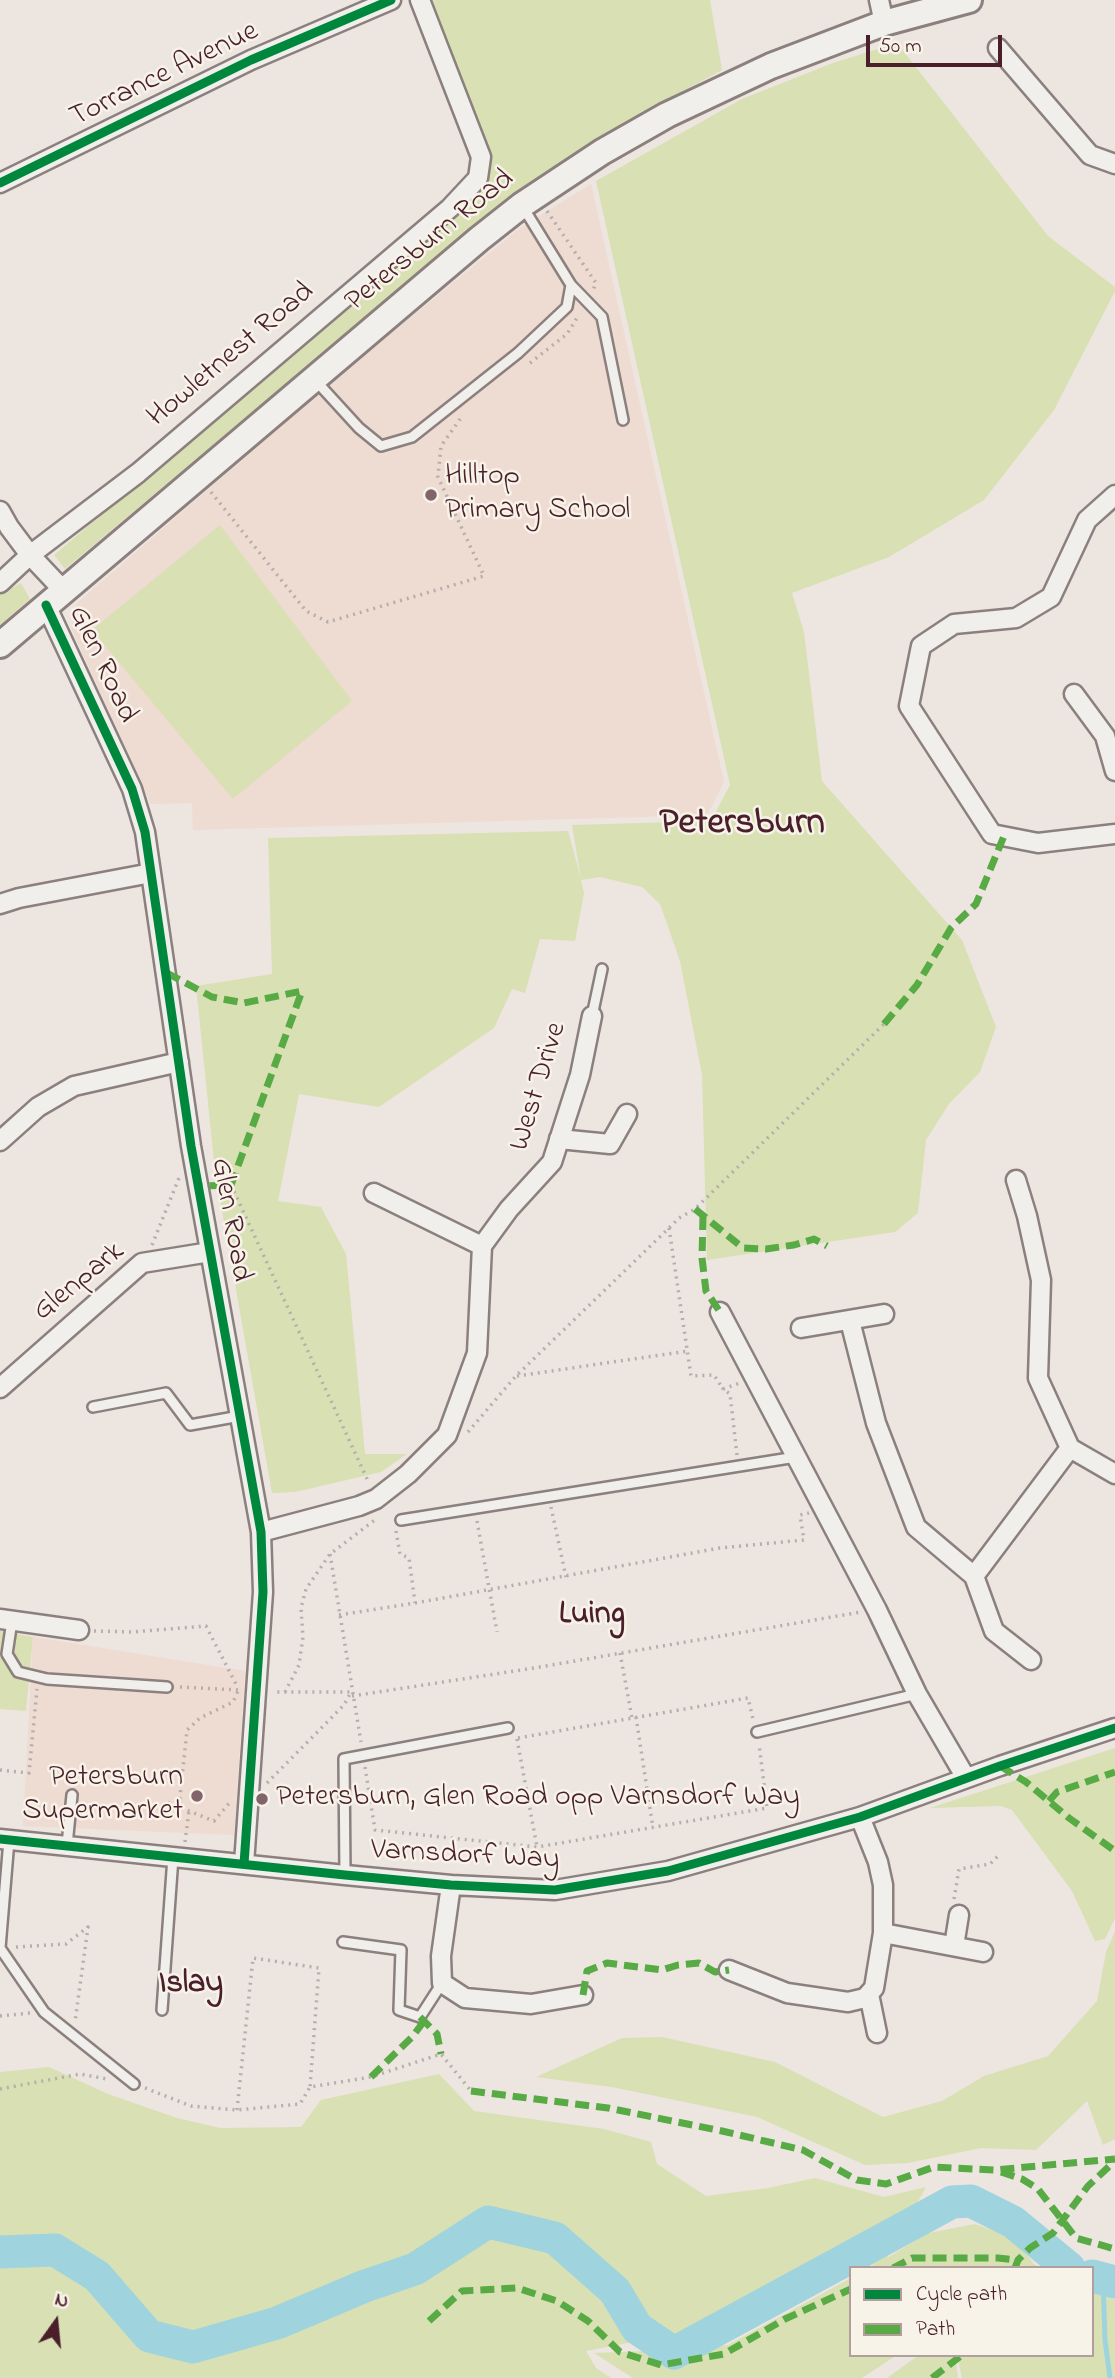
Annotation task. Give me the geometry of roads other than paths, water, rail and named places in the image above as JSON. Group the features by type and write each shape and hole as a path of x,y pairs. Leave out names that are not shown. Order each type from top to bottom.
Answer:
{"main road":[{"name":"Petersburn Road","path":"0,645 479,239 530,200 602,152 667,115 881,12 969,0"}],"street":[{"name":"Torrance Avenue","path":"0,183 251,61 391,0"},
{"name":"Howletnest Road","path":"0,583 30,555 138,474 450,208 478,178 481,157 420,0"},
{"path":"998,48 1090,155 1115,164"},
{"path":"1115,495 1087,520 1051,597 1016,618 954,624 921,646 909,706 992,834 1038,843 1115,834"},
{"name":"Glen Road","path":"0,511 54,597 132,789 145,832 191,1146 261,1532 263,1592 244,1864"},
{"path":"1074,694 1105,736 1115,771"},
{"path":"0,904 151,873"},
{"name":"West Drive","path":"482,1246 509,1209 552,1162 580,1074 592,1016"},
{"path":"0,1141 38,1107 74,1086 179,1062"},
{"path":"559,1139 610,1144 626,1114"},
{"path":"1016,1180 1041,1280 1038,1378 1070,1448 1115,1474"},
{"path":"261,1532 359,1506 376,1499 408,1474 447,1434 477,1353 482,1246 374,1193"},
{"name":"Glenpark","path":"0,1388 140,1265 210,1252"},
{"path":"720,1312 877,1610 917,1694 966,1778"},
{"path":"802,1328 884,1314"},
{"path":"850,1321 876,1423 916,1527 974,1576 994,1631 1031,1660"},
{"path":"974,1576 1070,1448"},
{"path":"6,1620 79,1630"},
{"name":"Varnsdorf Way","path":"4,1840 451,1885 555,1890 656,1873 860,1817 1115,1728"},
{"path":"729,1970 788,1993 848,2001 865,1998 869,1994 874,1988 883,1933 883,1885 878,1862 860,1817"},
{"path":"451,1885 441,1956 442,1983 465,1998 531,2004 583,1995"},
{"path":"954,1946 959,1915"},
{"path":"883,1933 983,1952"},
{"path":"869,1994 877,2033"}],"lane":[{"path":"530,200 571,285 602,317 623,419"},
{"path":"314,379 359,428 381,446 412,437 546,329 567,307 571,285"},
{"path":"592,1016 602,970"},
{"path":"93,1406 166,1393 190,1425 240,1416"},
{"path":"401,1520 796,1457"},
{"path":"6,1620 7,1654 18,1672 47,1679 167,1687"},
{"path":"757,1732 917,1694"},
{"path":"345,1875 344,1759 508,1727"},
{"path":"67,1845 72,1796"},
{"path":"4,1840 0,1948 44,2012 134,2084"},
{"path":"162,2010 178,1857"},
{"path":"343,1942 401,1950 399,2010 420,2017 442,1983"}],"waterway":[{"path":"0,2252 55,2250 97,2276 149,2336 193,2347 277,2323 365,2286 415,2269 488,2222 555,2238 615,2291 637,2328 674,2353 952,2202 971,2201 1013,2222 1067,2266"},
{"path":"1094,2277 1115,2282"},
{"path":"1103,2279 1105,2340 1110,2378"}],"place":[{"name":"Hilltop Primary School","path":"431,495"},
{"name":"Petersburn Supermarket","path":"197,1796"},
{"name":"Petersburn, Glen Road opp Varnsdorf Way","path":"262,1799"}],"district":[{"name":"Petersburn","path":"742,826"},
{"name":"Luing","path":"592,1617"},
{"name":"Islay","path":"191,1986"}]}
